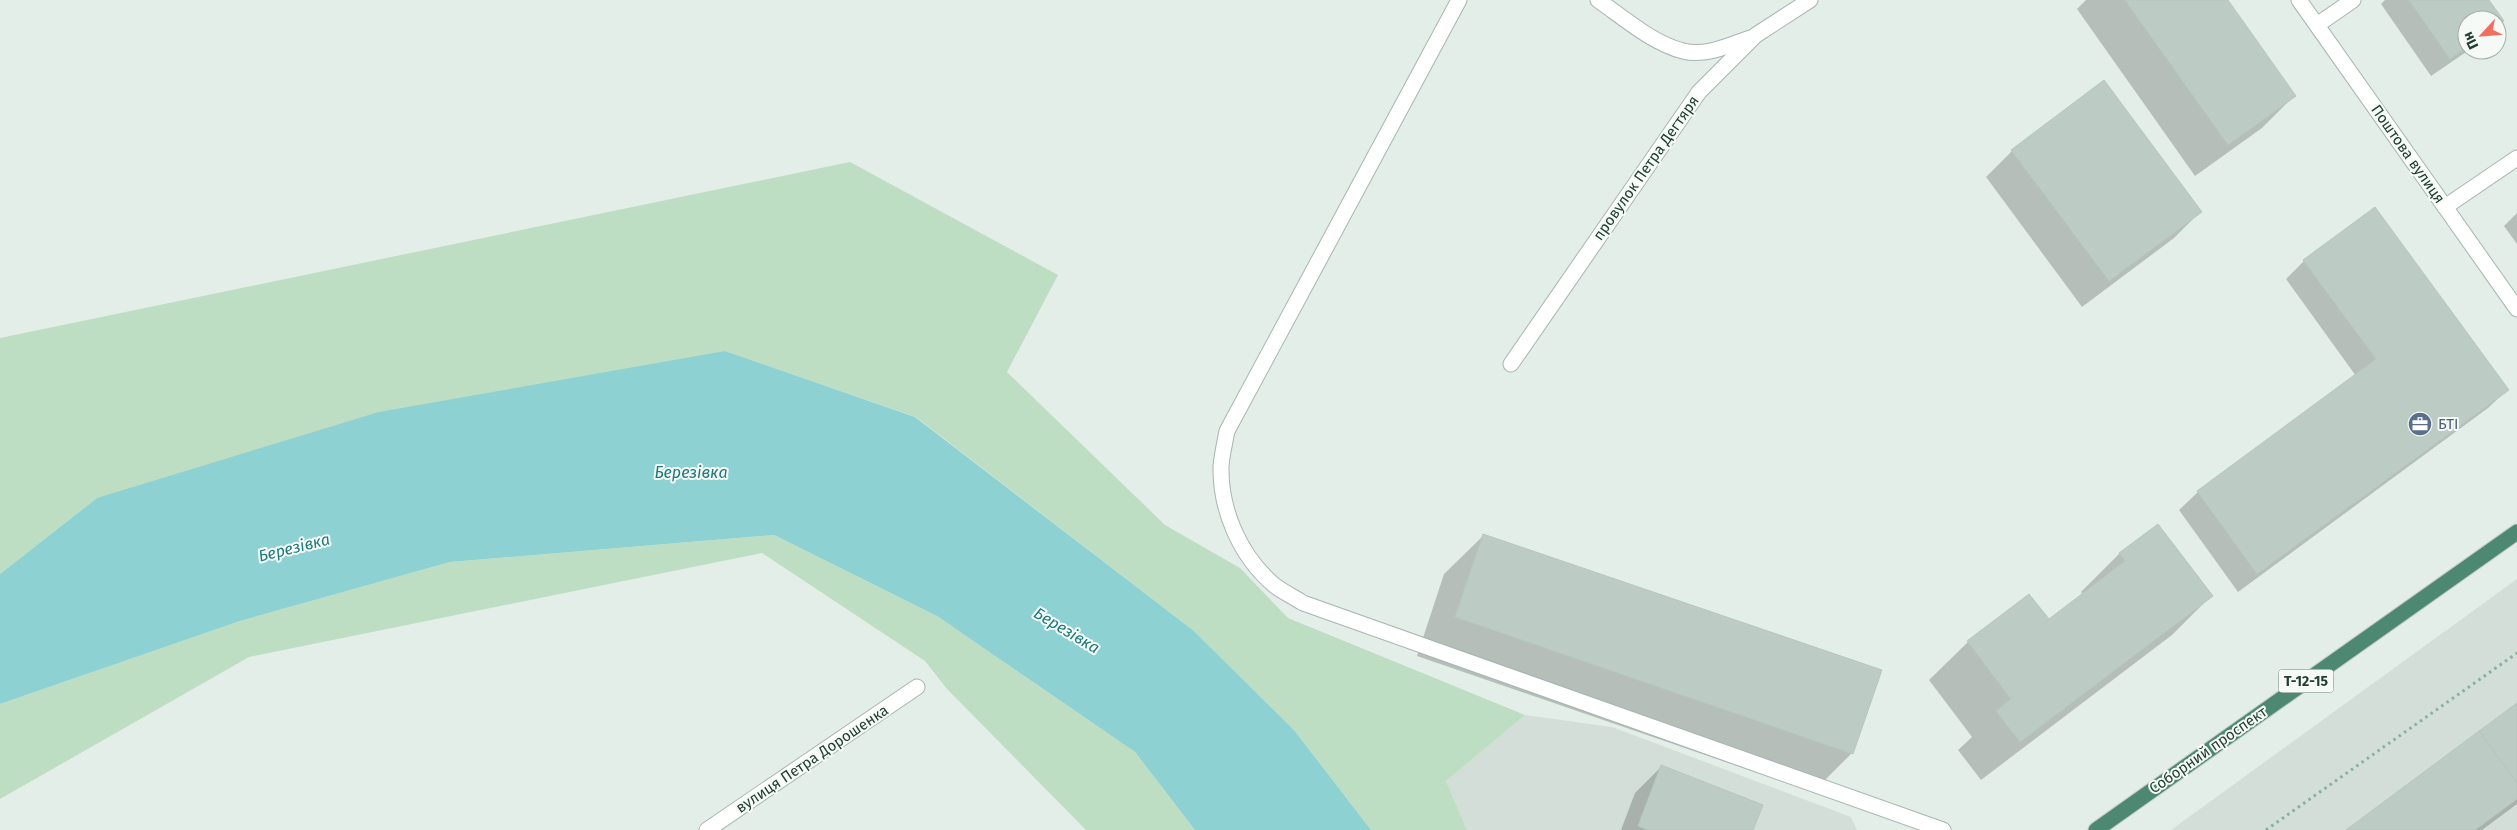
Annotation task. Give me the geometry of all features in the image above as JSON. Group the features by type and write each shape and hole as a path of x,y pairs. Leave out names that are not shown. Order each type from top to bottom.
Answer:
{"highway":[{"name":"Соборний проспект","path":"2096,830 2517,532"}],"street":[{"path":"1459,0 1227,431 1221,465 1223,499 1234,531 1250,561 1274,585 1303,603 1943,830"},
{"path":"1598,0 1656,40 1685,52 1716,50 1756,36"},
{"name":"провулок Петра Дегтяря","path":"1511,364 1699,92 1756,36 1810,0"},
{"name":"Поштова вулиця","path":"2299,0 2517,309"},
{"path":"2317,25 2353,0"},
{"path":"2445,206 2517,158"},
{"name":"вулиця Петра Дорошенка","path":"707,830 917,687"}],"path":[{"path":"2266,830 2517,653"}],"shaded area":[{"path":"2517,579 2517,830 2171,830"},
{"path":"1525,715 1612,727 1851,817 1857,830 1467,830 1446,781"}],"green space":[{"path":"850,162 1058,275 1007,372 1165,525 1240,568 1288,618 1525,715 1446,781 1467,830 1371,830 1294,730 1194,631 916,417 725,351 97,498 0,574 0,338"},
{"path":"774,535 937,616 1135,752 1195,830 1086,830 947,689 925,661 762,553 249,657 0,799 0,704 240,621 450,562"}],"water":[{"name":"Березівка","path":"725,351 915,417 1194,631 1294,730 1371,830 1195,830 1135,752 937,616 774,535 450,562 240,621 0,704 0,574 97,498 379,412"}],"building":[{"path":"2125,0 2228,0 2296,96 2228,145"},
{"path":"2409,0 2489,0 2496,10 2457,10 2457,54 2450,59"},
{"path":"2104,80 2202,212 2109,281 2011,150"},
{"path":"2375,207 2509,390 2257,574 2197,491 2376,359 2303,260"},
{"path":"2158,524 2213,596 2020,742 1996,711 2011,699 1967,641 2029,594 2049,619 2125,561 2119,553"},
{"path":"1483,534 1882,670 1853,754 1455,617"},
{"path":"2517,703 2517,783 2479,731"},
{"path":"2479,731 2517,783 2517,799 2475,830 2346,830"},
{"path":"1661,765 1763,805 1753,830 1648,830 1638,826"}],"place":[{"name":"БТІ","path":"2420,424"}]}
